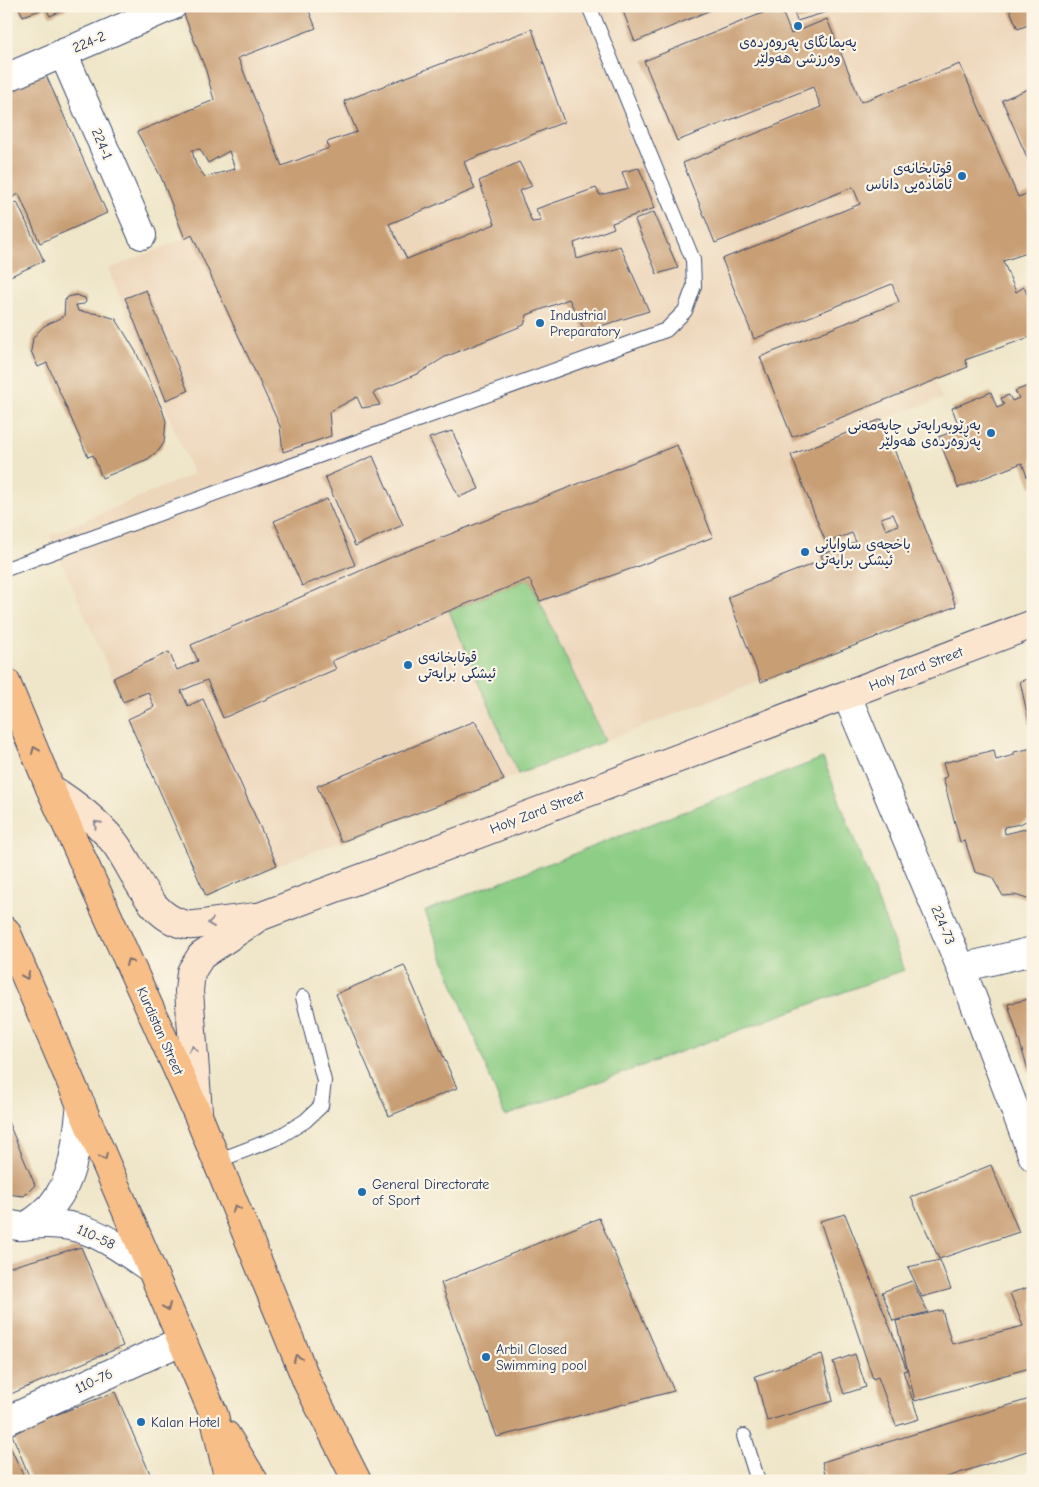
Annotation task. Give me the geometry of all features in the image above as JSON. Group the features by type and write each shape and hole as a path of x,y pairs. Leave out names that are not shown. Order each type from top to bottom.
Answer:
{"highway":[{"name":"Kurdistan Street","path":"6,682 50,788 198,1115 308,1384 357,1481"},
{"path":"6,931 214,1415 254,1481"},
{"name":"Kurdistan Street","path":"308,1384 335,1481"},
{"path":"214,1415 229,1481"}],"street":[{"name":"224-2","path":"6,78 172,6"},
{"name":"224-1","path":"63,53 142,235"},
{"name":"Holy Zard Street","path":"198,1115 189,991 191,972 201,956 259,917 1033,624"},
{"name":"224-73","path":"847,696 961,968 1033,1157"},
{"path":"50,788 74,803 96,822 114,843 149,900 157,910 167,917 177,923 189,926 259,917"},
{"path":"961,968 1033,951"},
{"path":"12,1227 38,1218 50,1208 61,1194 68,1180 72,1165 81,1104"},
{"name":"110-58","path":"12,1227 56,1224 73,1226 104,1237 151,1269"},
{"name":"110-76","path":"6,1421 181,1341"}],"lane":[{"path":"6,569 666,330 685,312 694,286 693,260 589,6"},
{"path":"217,1161 277,1138 304,1121 321,1106 324,1081 303,997"},
{"path":"744,1436 758,1481"}],"shaded area":[{"name":"Industrial Preparatory","path":"198,6 1033,6 1033,251 935,286 968,367 934,380 942,399 882,419 956,606 421,812 277,865 206,896 50,535 193,474 108,269 184,239 179,224 247,196 229,151 206,71 192,32"}],"green space":[{"path":"529,579 605,741 518,774 449,611"},
{"path":"823,758 904,970 505,1116 425,911"}],"building":[{"path":"18,6 73,6 50,16 46,8 23,16"},
{"path":"198,6 307,6 316,28 238,58 282,166 329,148 327,142 357,132 344,101 532,29 564,122 464,162 475,189 389,224 407,259 495,224 479,181 519,162 532,186 519,191 532,222 541,221 536,209 596,188 600,195 628,188 622,172 639,168 655,208 612,223 614,228 574,243 577,259 620,246 649,311 585,331 569,299 527,315 524,325 445,357 419,373 373,393 380,405 362,408 357,397 329,412 331,436 283,452 280,426 192,235 185,239 161,177 137,132 214,100 206,71 183,12","holes":["200,149 208,163 229,151 235,169 205,177 196,165 192,150"]},
{"path":"621,6 720,6 635,42"},
{"path":"780,6 791,34 827,19 861,102 960,64 1018,197 1033,192 1033,251 1003,261 1016,292 1024,287 1033,307 1033,336 965,360 968,367 792,437 760,357 899,302 892,284 754,339 722,259 860,204 853,187 715,243 683,163 821,107 813,87 677,141 644,61"},
{"path":"792,6 843,6 843,7 797,21"},
{"path":"1008,6 1033,6 1033,23 1018,29"},
{"path":"45,73 107,213 40,243 19,194 6,201 6,92"},
{"path":"1033,87 1033,171 1002,100"},
{"path":"17,202 44,261 6,278 6,207"},
{"path":"654,212 678,268 657,274 635,220"},
{"path":"146,290 188,391 166,400 125,298"},
{"path":"76,295 85,298 86,302 76,305 78,311 100,314 116,319 136,352 166,421 164,443 159,450 148,459 102,478 93,455 88,457 47,363 38,367 31,351 33,338 44,326 64,316 65,300"},
{"name":"بەڕێوبەرایەتی چاپەمەنی پەروەردەی هەولێر","path":"1033,384 1033,486 1031,487 1022,463 958,488 938,437 960,429 952,408 991,392 997,408 1004,405 1001,398 1009,395 1012,401 1019,398 1015,391"},
{"path":"882,419 956,606 761,682 728,597 823,560 821,555 856,542 852,533 826,543 791,455","holes":["893,514 898,525 886,530 881,518"]},
{"path":"452,431 479,489 459,497 429,438"},
{"path":"677,445 713,537 540,601 529,579 421,622 332,661 336,669 223,718 207,680 181,691 188,706 203,699 277,865 206,896 128,719 154,707 148,692 123,702 113,678 169,652 177,670 198,661 191,645 392,557"},
{"path":"373,456 403,525 355,546 325,477"},
{"path":"327,499 355,565 302,586 274,521"},
{"path":"1033,678 1033,736 1032,736 1020,681"},
{"path":"475,721 504,780 341,842 317,786"},
{"path":"1033,748 1033,809 1029,810 1028,820 1020,824 1004,827 1005,834 1033,827 1033,895 1027,899 1015,895 1003,896 992,877 975,872 965,841 960,842 943,778 947,777 943,763 994,750 996,760 1014,755 1014,752"},
{"path":"404,965 457,1088 389,1116 336,994"},
{"path":"1033,998 1033,1083 1032,1083 1008,1004"},
{"path":"6,1117 35,1185 24,1196 6,1194"},
{"path":"991,1165 1019,1232 939,1259 911,1197"},
{"path":"845,1214 907,1370 903,1371 919,1419 896,1426 878,1377 873,1379 820,1221"},
{"path":"599,1218 674,1391 497,1437 441,1283"},
{"path":"81,1247 123,1346 6,1396 6,1268"},
{"path":"940,1260 951,1289 922,1297 908,1267"},
{"path":"912,1281 928,1312 893,1321 882,1292"},
{"path":"1033,1286 1033,1367 915,1401 896,1321 942,1310 952,1344 1023,1326 1010,1293"},
{"path":"822,1354 833,1401 767,1421 755,1376"},
{"path":"855,1354 866,1387 844,1394 833,1362"},
{"path":"115,1392 151,1476 138,1481 31,1481 11,1432"},
{"path":"1033,1398 1033,1449 935,1481 827,1481 822,1462"},
{"path":"6,1438 26,1481 6,1481"}],"place":[{"name":"پەیمانگای پەروەردەی وەرزشی هەولێر","path":"798,26"},
{"name":"قوتابخانەی ئامادەیی داناس","path":"962,176"},
{"name":"Industrial Preparatory","path":"540,323"},
{"name":"بەڕێوبەرایەتی چاپەمەنی پەروەردەی هەولێر","path":"991,433"},
{"name":"باخچەی ساوایانی ئیشکی برایەتی","path":"805,552"},
{"name":"قوتابخانەی ئیشکی برایەتی","path":"408,665"},
{"name":"General Directorate of Sport","path":"362,1192"},
{"name":"Arbil Closed Swimming pool","path":"486,1357"},
{"name":"Kalan Hotel","path":"141,1422"}]}
